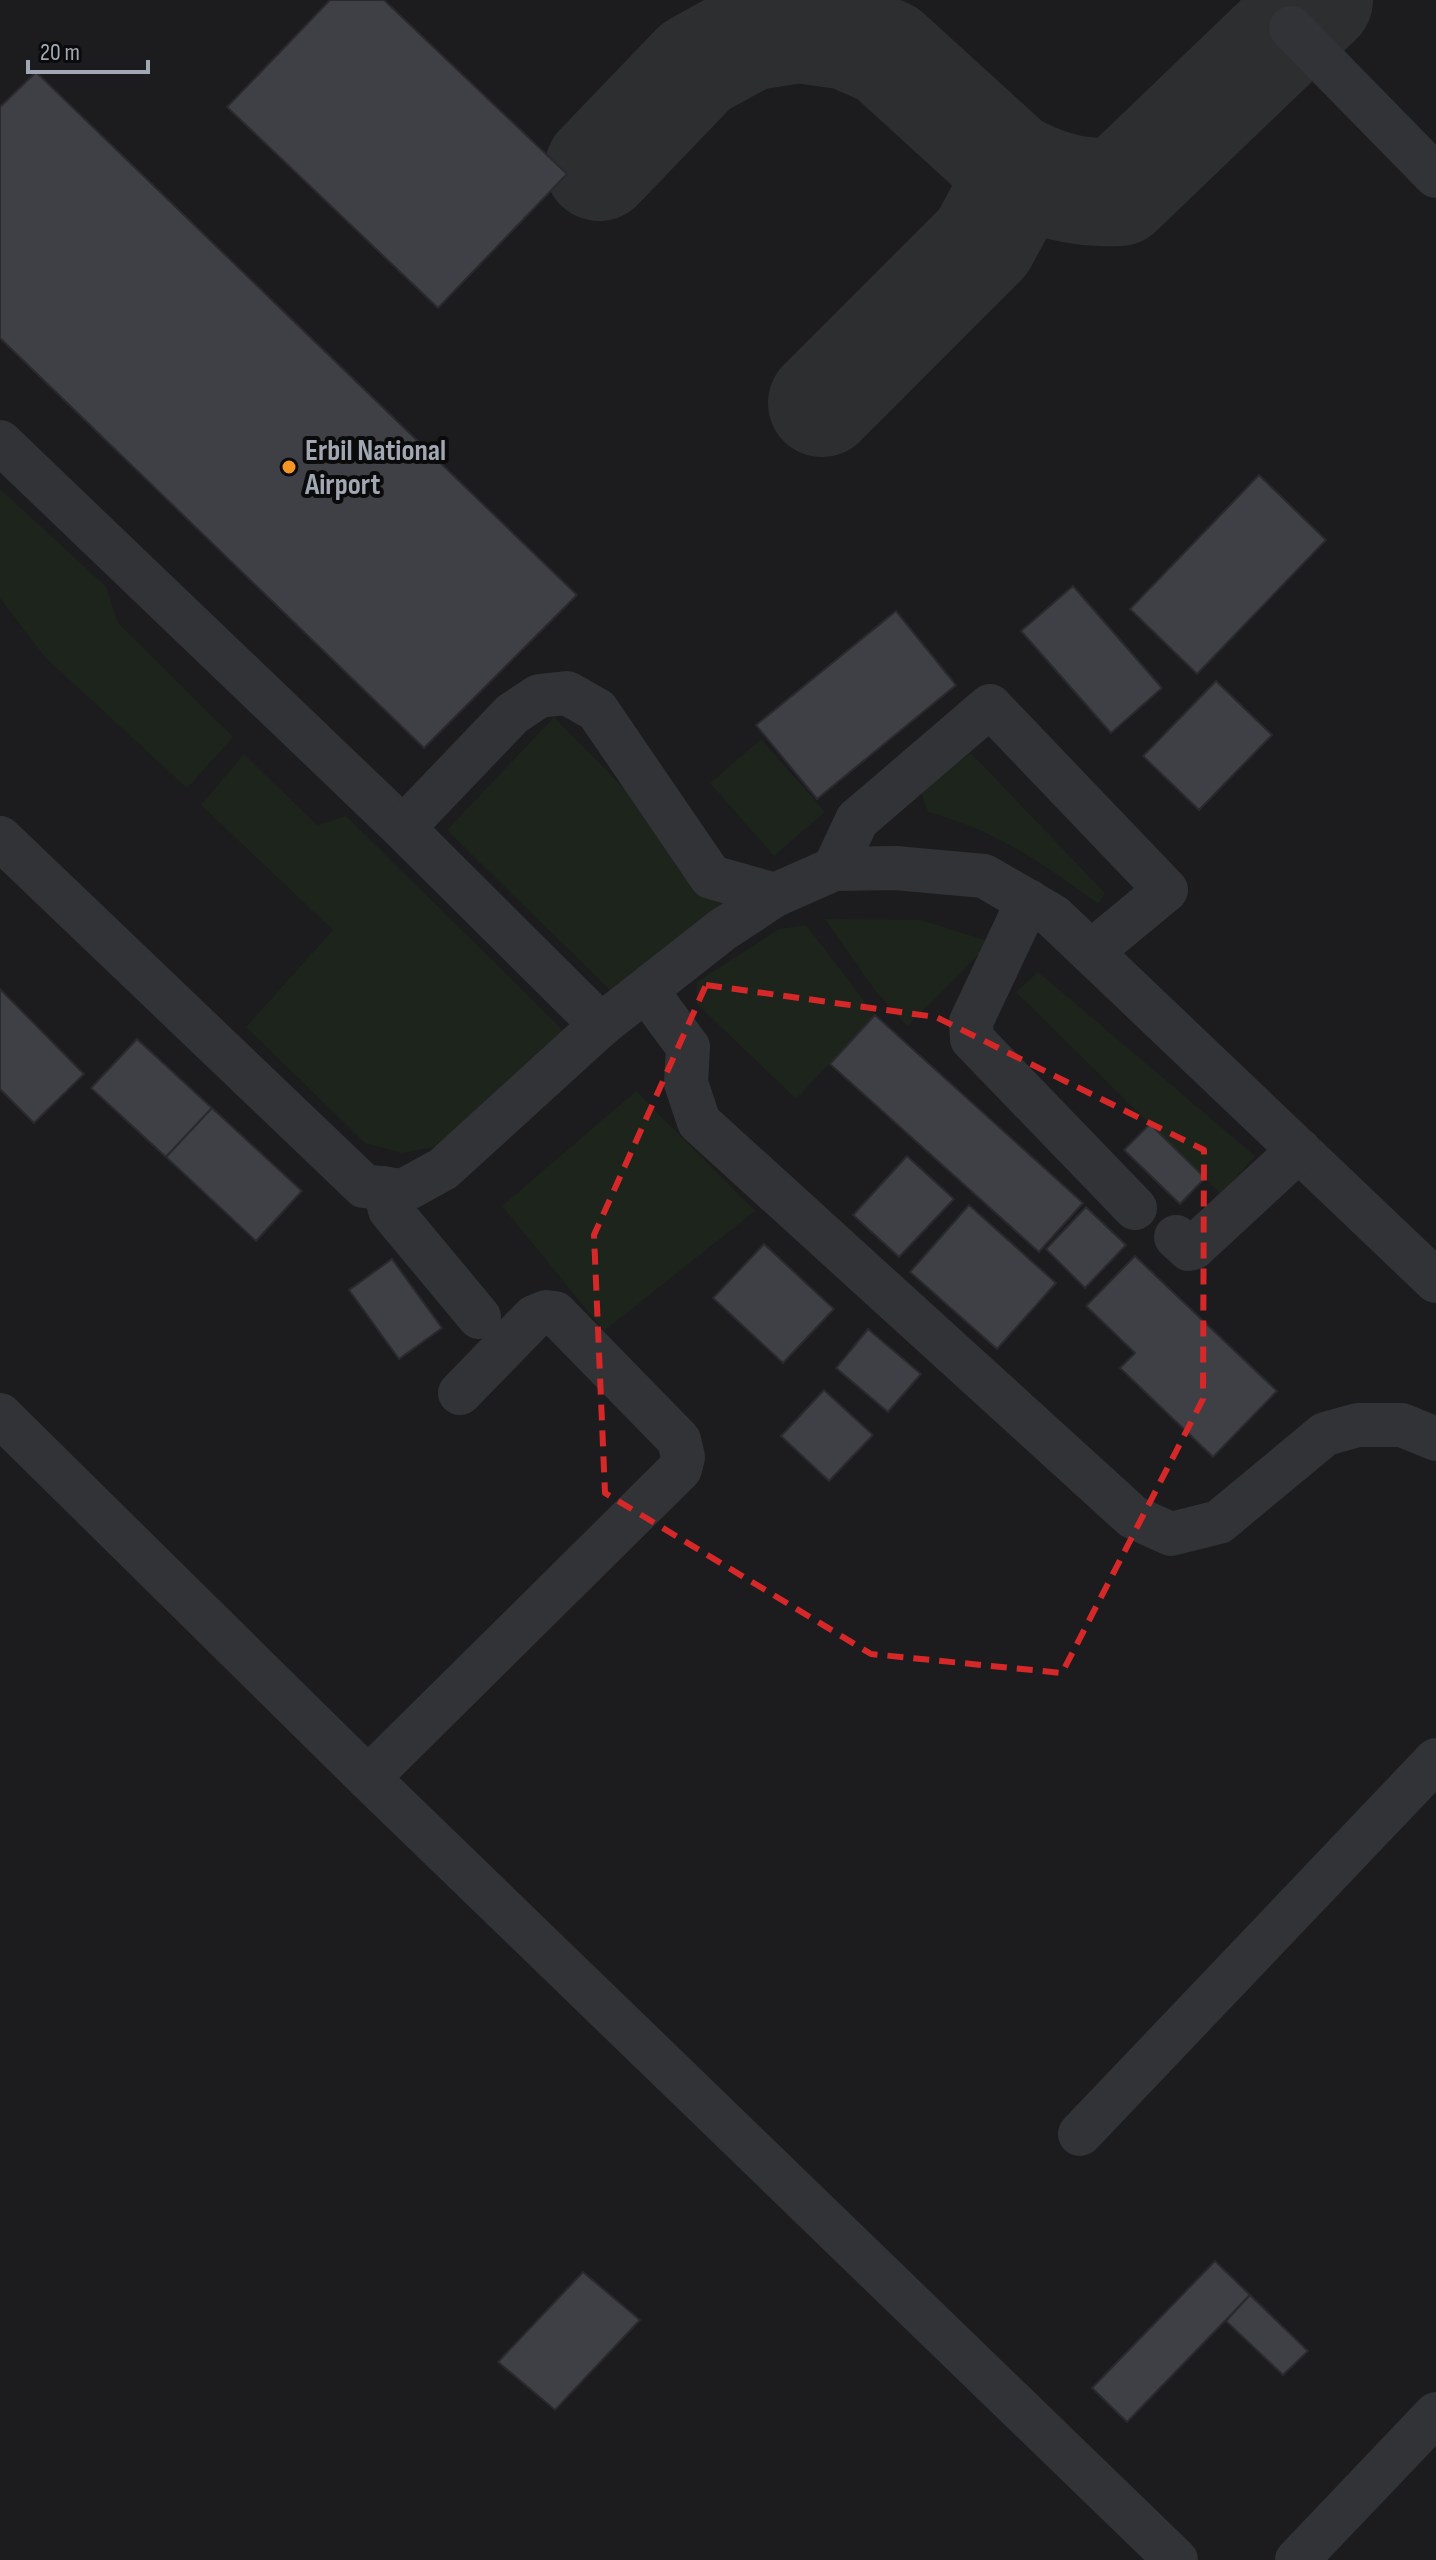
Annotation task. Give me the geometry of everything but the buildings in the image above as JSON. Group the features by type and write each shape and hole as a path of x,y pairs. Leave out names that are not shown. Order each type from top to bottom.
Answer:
{"street":[{"path":"1291,28 1436,176"},
{"path":"0,442 403,828 601,1025"},
{"path":"403,828 512,714 539,696 567,693 597,710 711,877 775,895"},
{"path":"834,869 857,820 990,706 1166,890 1091,952"},
{"path":"0,838 364,1186 403,1191 443,1169 601,1025 775,895 834,869 895,868 984,876 1053,916 1436,1281"},
{"path":"1028,901 971,1022 972,1039 1135,1208"},
{"path":"646,990 688,1047 686,1083 699,1122 1133,1517 1171,1534 1219,1522 1325,1434 1347,1428 1402,1425 1436,1439"},
{"path":"1176,1237 1189,1249 1193,1248 1299,1150"},
{"path":"384,1188 390,1210 479,1317"},
{"path":"368,1778 680,1469 683,1457 679,1440 555,1313 546,1312 534,1317 460,1393"},
{"path":"0,1415 368,1778 1176,2560"},
{"path":"1080,2134 1436,1760"},
{"path":"1297,2560 1436,2414"}],"highlighted area":[{"path":"706,985 936,1017 1204,1150 1203,1399 1062,1673 871,1654 605,1493 594,1235"}],"shaded area":[{"path":"0,0 1436,0 1436,2560 0,2560"},
{"path":"0,489 106,587 118,623 233,737 187,788 45,657 0,598"},
{"path":"554,717 716,882 724,902 610,990 447,830"},
{"path":"761,739 825,812 774,856 710,783"},
{"path":"971,753 1105,893 1098,904 1018,849 976,828 928,812 920,789"},
{"path":"244,754 317,825 346,816 568,1035 434,1147 402,1153 365,1143 246,1027 333,930 201,805"},
{"path":"825,919 921,920 991,942 907,1026 875,990"},
{"path":"806,925 875,1015 796,1099 697,1004 697,982 779,929"},
{"path":"1038,972 1255,1156 1221,1194 1016,992"},
{"path":"636,1091 755,1211 604,1331 502,1206"}],"taxiway":[{"path":"822,403 983,242 1003,205 1011,166 1063,187 1119,192 1319,0"},
{"path":"599,167 696,66 749,37 799,29 848,36 887,53 1011,166"}],"place":[{"name":"Erbil National Airport","path":"289,467"}]}
